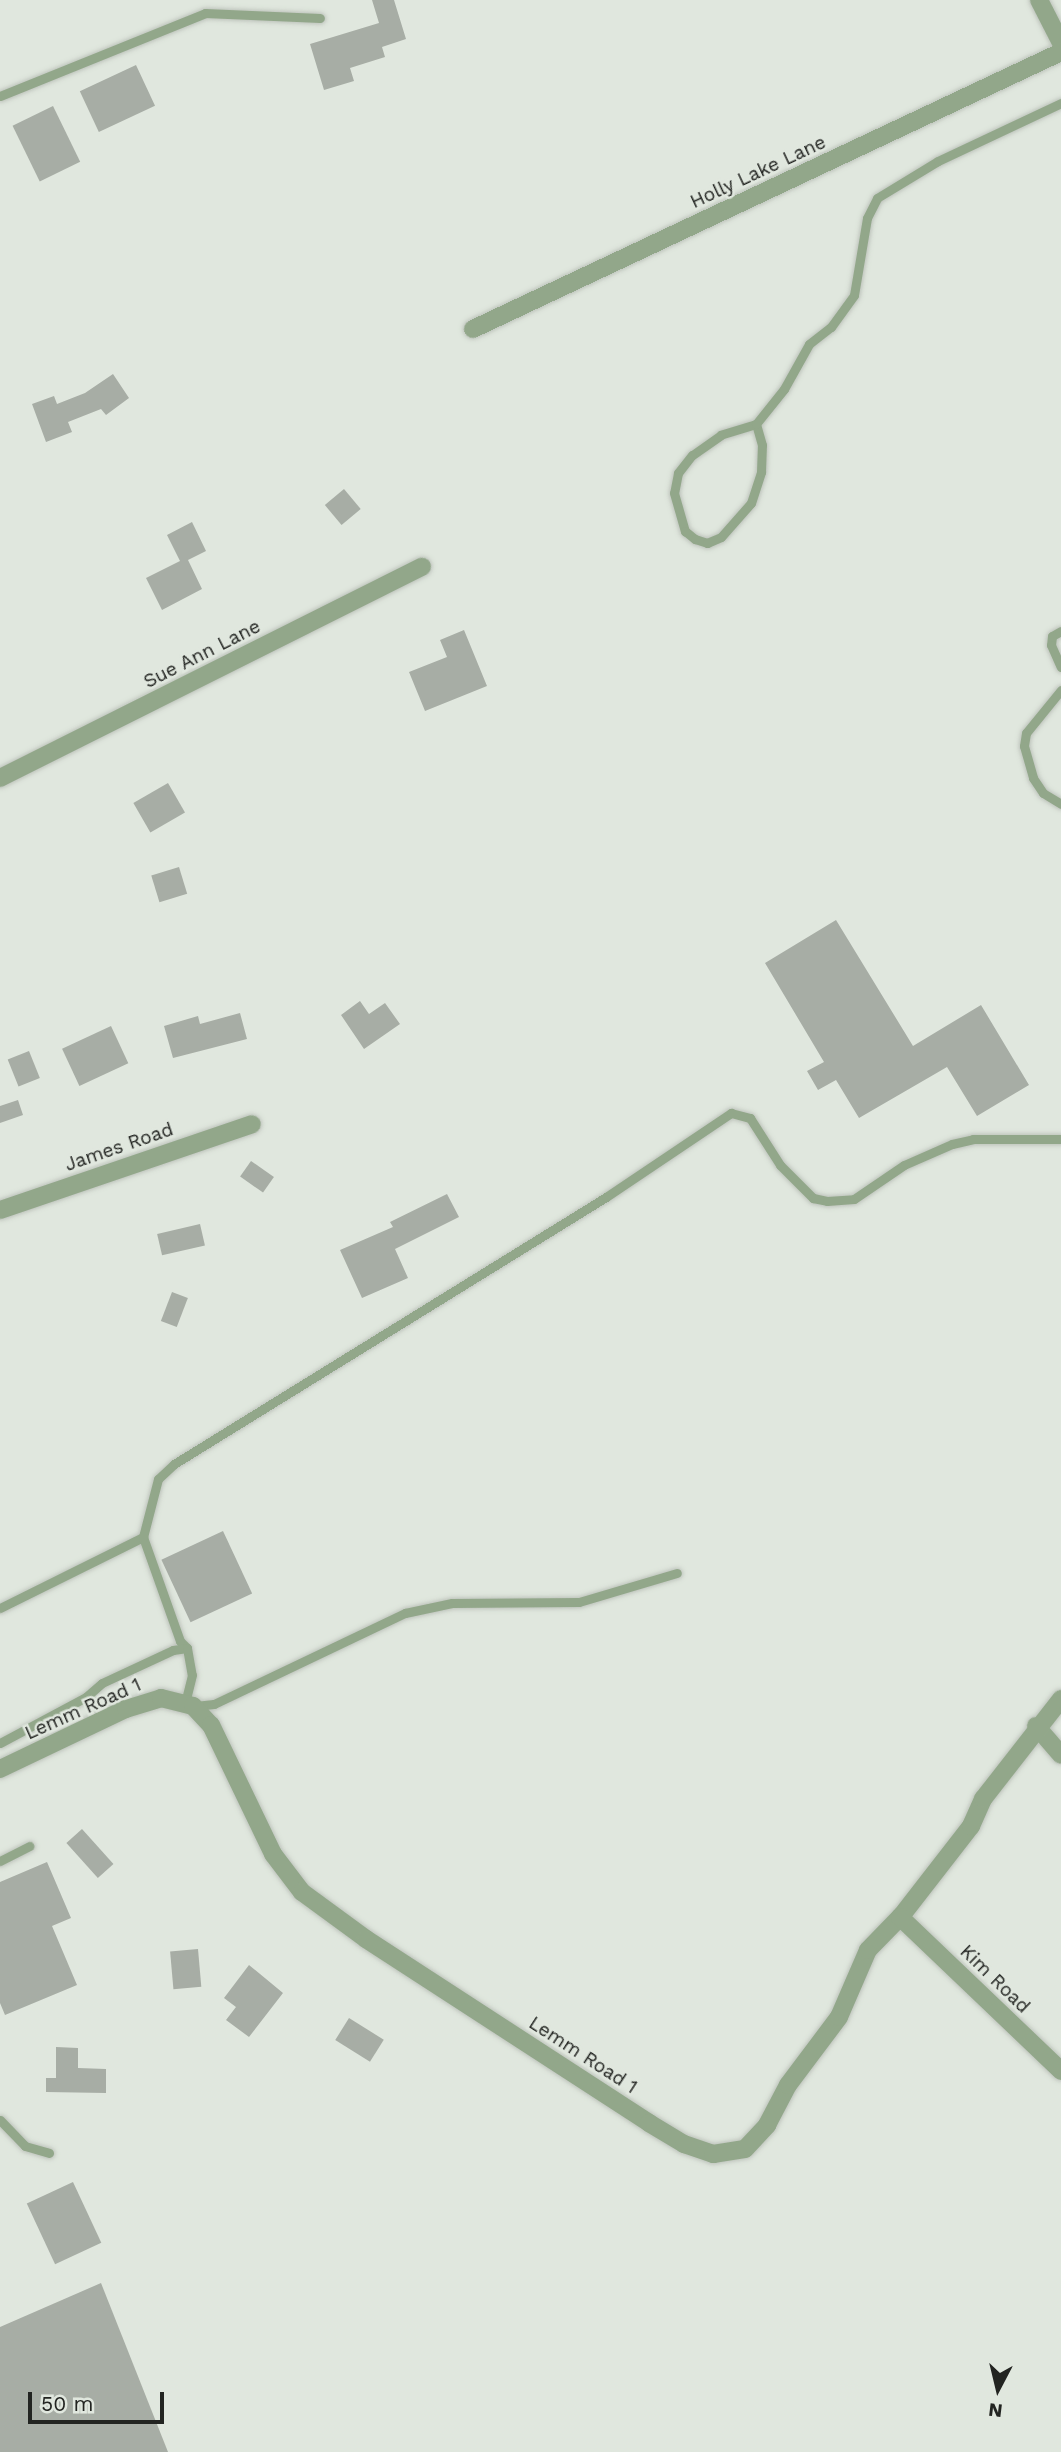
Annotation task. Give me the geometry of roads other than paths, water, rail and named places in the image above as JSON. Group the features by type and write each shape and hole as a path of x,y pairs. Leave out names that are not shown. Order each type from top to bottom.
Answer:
{"street":[{"path":"1039,0 1061,43"},
{"name":"Holly Lake Lane","path":"473,329 1061,52"},
{"name":"Sue Ann Lane","path":"0,778 422,567"},
{"name":"James Road","path":"0,1210 252,1124"},
{"name":"Lemm Road 1","path":"2,1766 125,1709 161,1698 189,1705 211,1725 273,1854 302,1892 377,1947 699,2152 713,2154 745,2149 767,2125 788,2085 839,2017 868,1950 900,1917 971,1826 983,1799 1036,1726 1061,1699"},
{"path":"1036,1726 1061,1755"},
{"name":"Kim Road","path":"900,1917 1061,2071"}],"lane":[{"path":"0,96 205,13 320,18"},
{"path":"756,424 762,445 761,472 751,503 721,537 707,543 695,539 685,531 674,493 678,473 692,455 721,435 756,424 784,389 809,344 831,327 854,295 867,218 877,198 938,161 1061,103"},
{"path":"1061,631 1052,636 1051,645 1061,667"},
{"path":"1061,690 1026,733 1024,746 1032,778 1043,793 1061,804"},
{"path":"677,1573 579,1602 452,1603 405,1613 214,1704 189,1705 192,1675 187,1648 180,1641 143,1537 158,1479 174,1464 606,1197 731,1114 750,1118 780,1165 813,1198 827,1201 854,1199 904,1164 952,1144 973,1139 1061,1139"},
{"path":"0,1608 143,1537"},
{"path":"0,1743 86,1698 102,1683 173,1650 187,1648"},
{"path":"0,1861 29,1846"},
{"path":"0,2120 25,2146 49,2153"}]}
